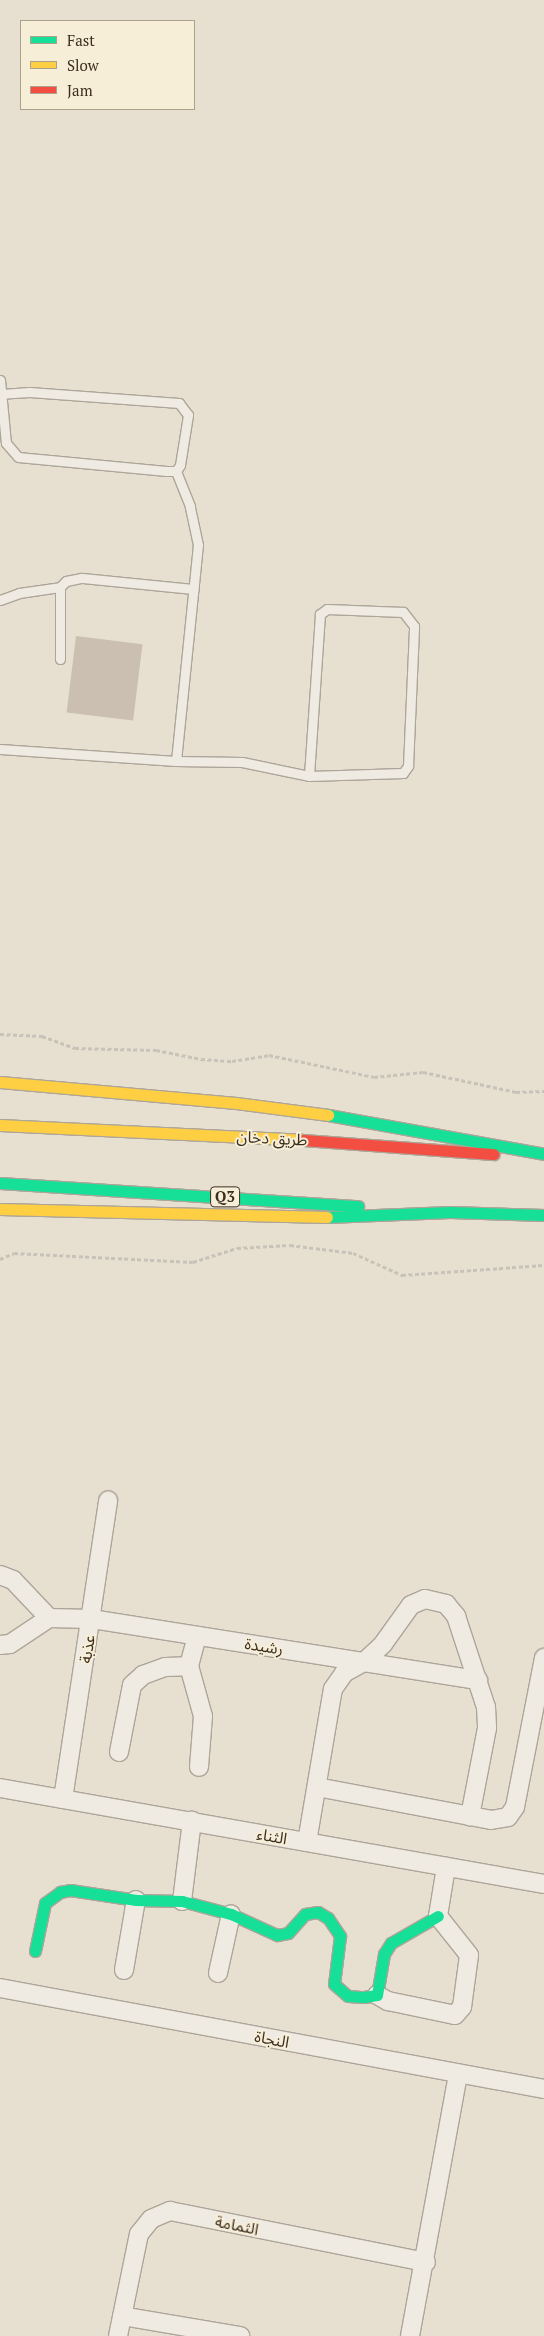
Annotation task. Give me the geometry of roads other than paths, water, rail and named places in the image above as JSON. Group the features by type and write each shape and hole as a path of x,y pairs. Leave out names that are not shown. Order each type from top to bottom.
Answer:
{"main road":[{"path":"0,1082 236,1103 379,1122 544,1156"},
{"name":"طريق دخان","path":"0,1124 329,1141 544,1156"},
{"name":"Q3","path":"0,1183 450,1212 544,1215"},
{"path":"0,1209 350,1218 450,1212"},
{"path":"35,1951 40,1916 45,1903 60,1892 81,1890 136,1900 182,1902 231,1914 278,1935 288,1933 311,1912 328,1918 340,1936 334,1984 338,1991 356,1997 378,1995 384,1954 391,1943 438,1916"}],"street":[{"name":"عذبة","path":"63,1799 92,1619 108,1500"},
{"path":"0,1574 12,1580 49,1618 10,1644 0,1645"},
{"path":"307,1842 333,1689 344,1673 364,1662 383,1644 412,1605 432,1598 446,1604 456,1616 486,1707 487,1728 470,1816"},
{"name":"رشيدة","path":"49,1618 92,1619 478,1680"},
{"path":"197,1636 189,1666 203,1716 198,1767"},
{"path":"317,1787 497,1821 512,1813 536,1744 544,1658"},
{"path":"119,1752 132,1685 143,1675 165,1667 189,1666"},
{"name":"الثناء","path":"0,1788 544,1884"},
{"path":"182,1902 192,1822"},
{"path":"378,1995 388,2001 455,2014 462,2007 469,1955 438,1916 446,1867"},
{"path":"124,1970 136,1900"},
{"path":"218,1973 231,1914"},
{"name":"النجاة","path":"0,1988 458,2074 544,2088"},
{"path":"410,2336 426,2262 458,2074"},
{"name":"الثمامة","path":"118,2336 138,2234 150,2218 170,2211 426,2262"},
{"path":"122,2316 240,2336"}],"lane":[{"path":"0,380 6,443 9,451 18,457 176,471"},
{"path":"2,394 29,392 179,403 188,415 180,465 176,471"},
{"path":"176,471 190,506 198,545 176,761"},
{"path":"0,600 19,593 60,587 66,581 82,578 193,589"},
{"path":"60,587 60,659"},
{"path":"0,749 176,761 242,762 309,776 395,775 403,772 408,766 414,626 403,612 327,609 320,614 309,776"}]}
